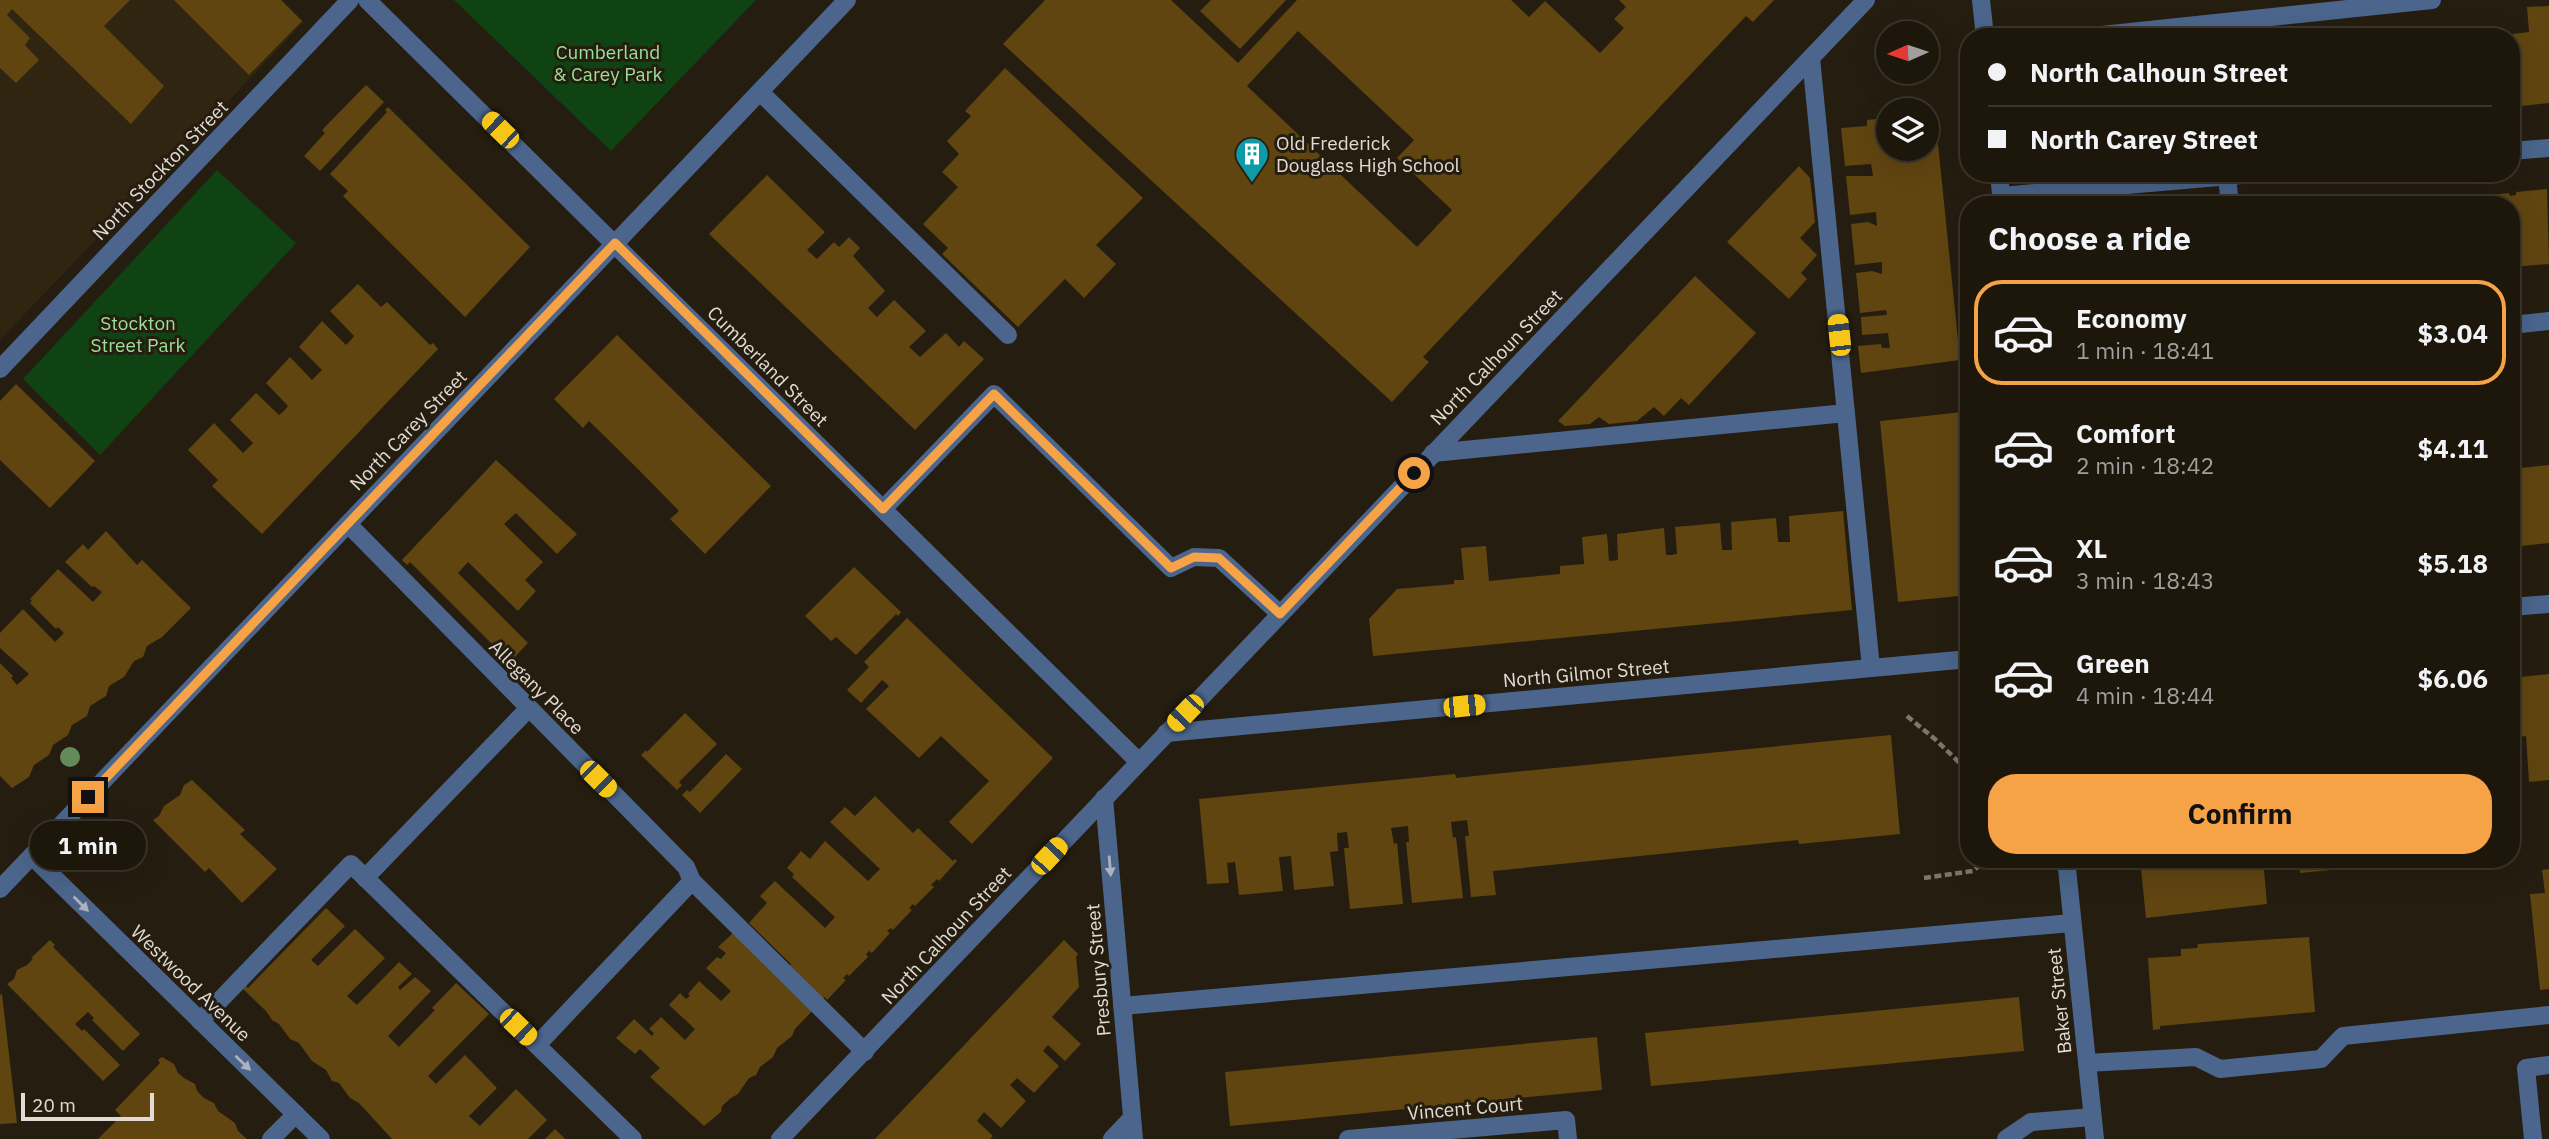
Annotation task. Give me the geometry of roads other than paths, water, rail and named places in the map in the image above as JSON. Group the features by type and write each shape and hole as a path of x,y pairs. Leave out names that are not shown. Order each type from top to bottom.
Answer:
{"street":[{"name":"North Stockton Street","path":"0,369 350,0"},
{"name":"Cumberland Street","path":"368,0 1139,762"},
{"name":"North Carey Street","path":"0,889 848,0"},
{"name":"North Calhoun Street","path":"780,1139 1866,0"},
{"path":"1981,0 1984,28"},
{"path":"2168,28 2432,0"},
{"path":"1811,58 1871,668"},
{"path":"760,92 1008,335"},
{"path":"2520,150 2549,148"},
{"path":"2041,196 2178,182"},
{"path":"2520,324 2549,321"},
{"path":"883,509 994,394 1171,568 1194,557 1219,558 1280,614"},
{"path":"1433,453 1846,413"},
{"name":"Allegany Place","path":"348,524 686,867 692,881 865,1052"},
{"path":"2520,606 2549,604"},
{"name":"North Gilmor Street","path":"1166,733 1960,660"},
{"path":"365,878 528,709"},
{"name":"Presbury Street","path":"1104,798 1134,1139"},
{"name":"Westwood Avenue","path":"32,856 321,1139"},
{"path":"200,1021 351,864 633,1139"},
{"name":"Baker Street","path":"2067,868 2095,1139"},
{"path":"537,1045 692,881"},
{"path":"1122,1006 2072,923"},
{"path":"2087,1063 2196,1057 2220,1069 2321,1059 2343,1036 2549,1014"},
{"path":"2533,1139 2526,1068 2549,1065"},
{"path":"271,1139 296,1114"},
{"path":"2006,1139 2031,1122 2092,1117"},
{"path":"1112,1139 1132,1118"},
{"name":"Vincent Court","path":"1348,1139 1566,1120 1568,1139"}],"place":[{"name":"Old Frederick Douglass High School","path":"1252,184"}],"park label":[{"name":"Cumberland & Carey Park","path":"608,63"},
{"name":"Stockton Street Park","path":"138,334"}]}
